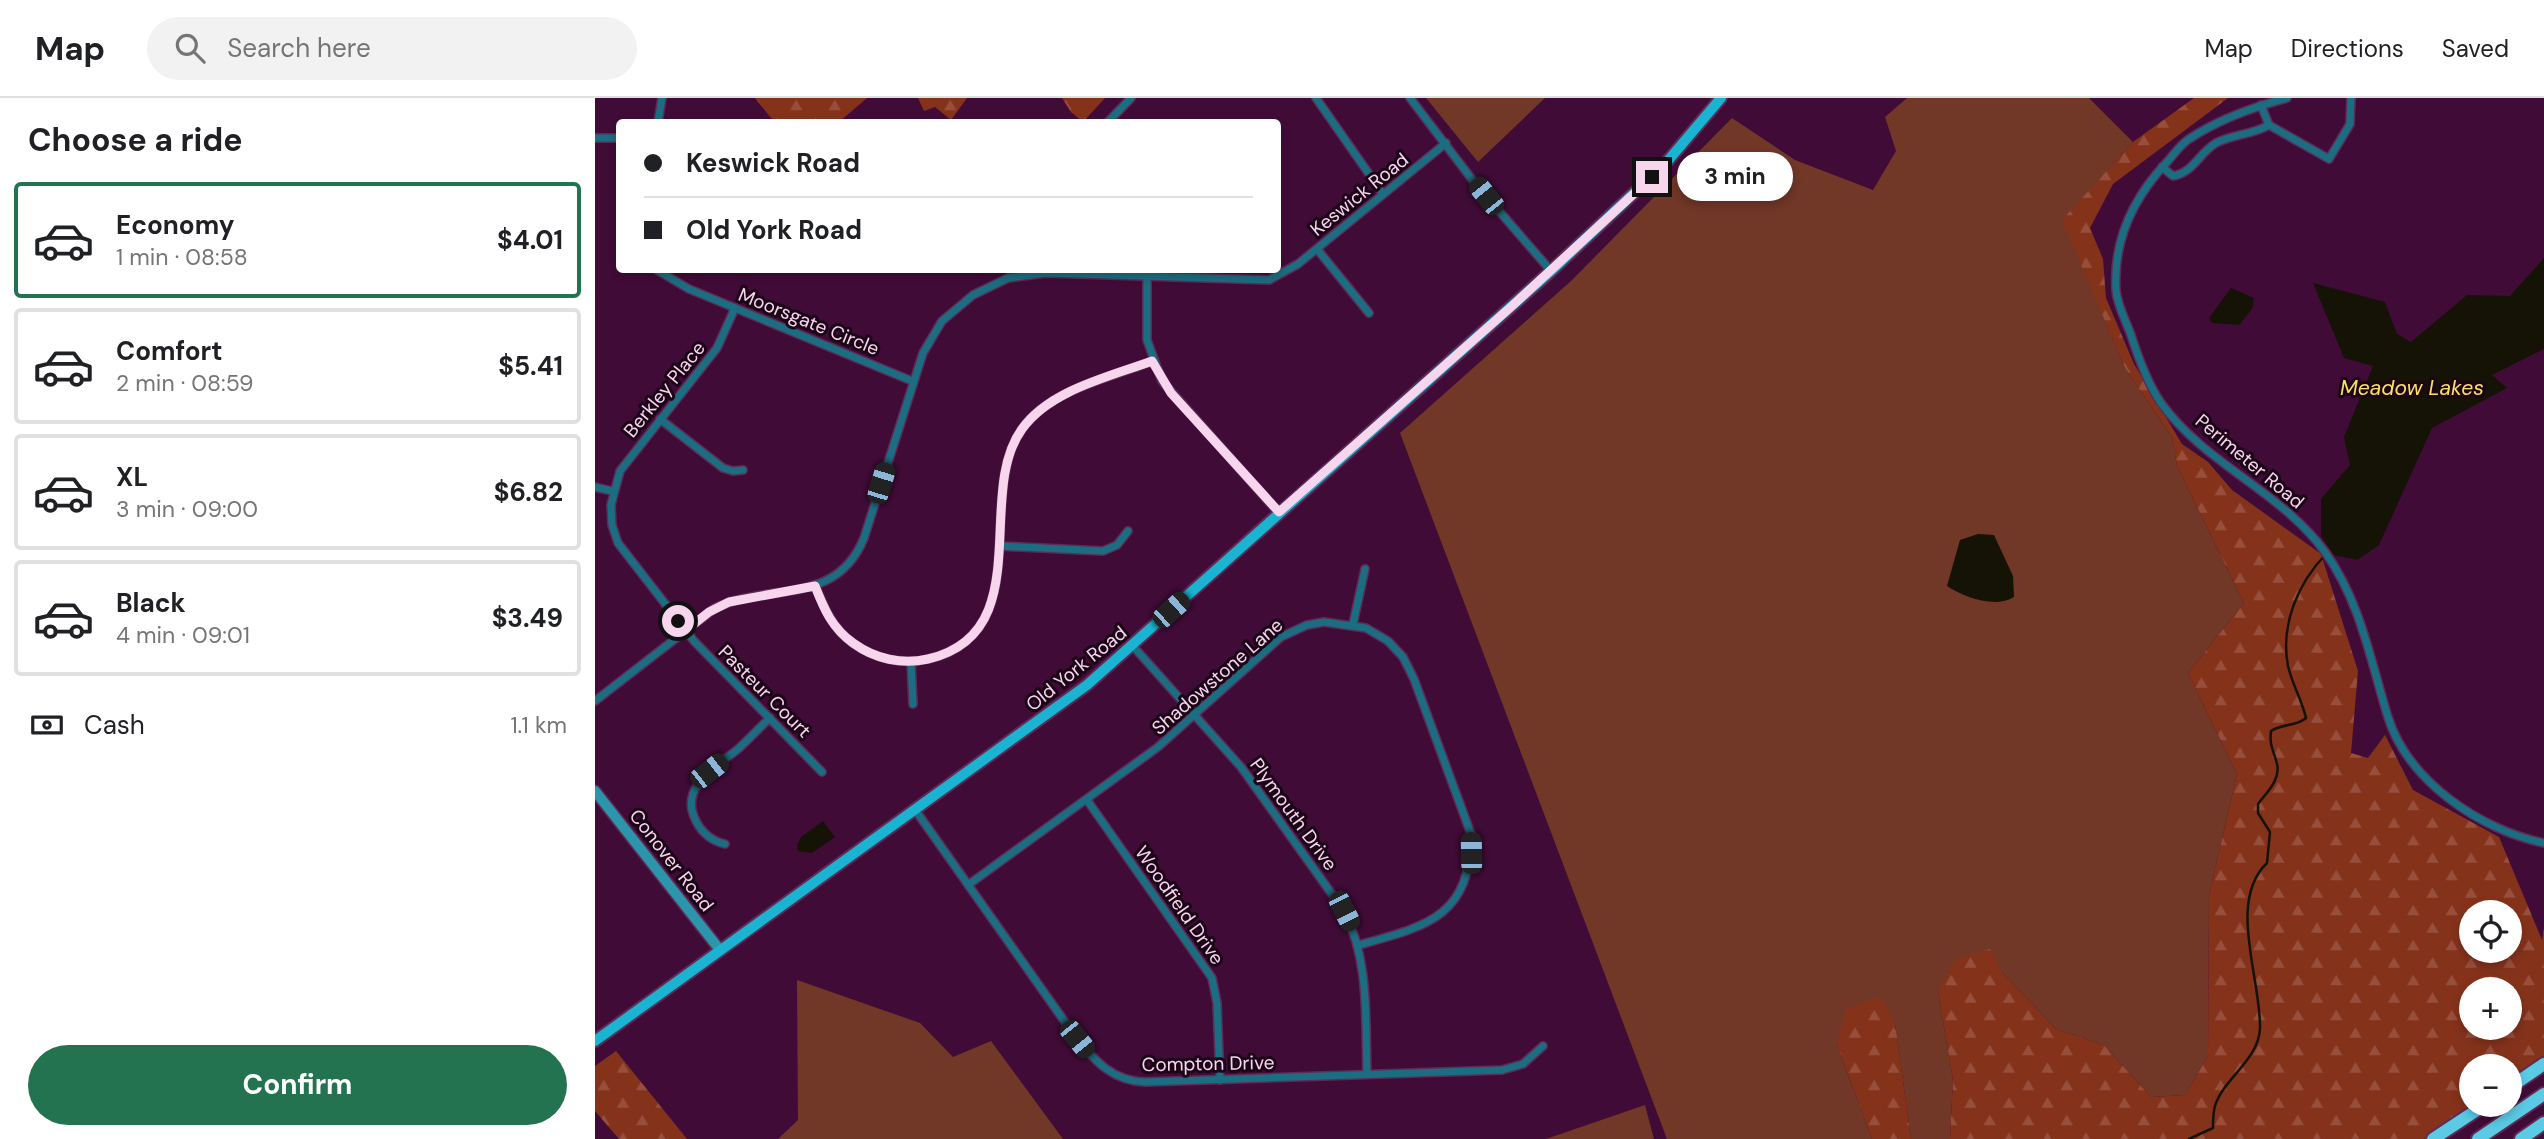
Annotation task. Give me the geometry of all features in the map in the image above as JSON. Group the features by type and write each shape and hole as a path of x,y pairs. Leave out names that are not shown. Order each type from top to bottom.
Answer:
{"highway":[{"path":"2522,1079 2544,1064"},
{"path":"2478,1139 2544,1094"},
{"path":"2433,1139 2466,1117"},
{"path":"2521,1139 2544,1124"}],"main road":[{"name":"Old York Road","path":"595,1041 1066,701 1551,271 1666,163 1720,98"}],"street":[{"path":"658,119 661,98"},
{"path":"1111,119 1131,98"},
{"path":"1316,98 1383,194"},
{"path":"1411,98 1551,271"},
{"name":"Perimeter Road","path":"2287,98 2240,112 2188,139 2137,198 2126,223 2117,259 2116,293 2135,349 2161,403 2208,451 2289,513 2317,541 2330,559 2355,606 2370,647 2387,717 2408,754 2443,793 2468,813 2502,832 2544,843"},
{"path":"2261,105 2269,125 2329,159 2350,124 2353,114 2351,98"},
{"path":"2162,167 2173,176 2184,174 2216,143 2256,133 2269,125"},
{"path":"595,138 616,138"},
{"name":"Keswick Road","path":"1050,273 1269,280 1289,271 1446,143"},
{"path":"1317,249 1369,313"},
{"name":"Moorsgate Circle","path":"661,273 674,282 912,381"},
{"name":"Keswick Road","path":"595,701 709,612 729,602 815,586 838,573 860,547 912,381 926,346 950,312 989,285 1023,273"},
{"path":"1147,277 1145,326 1152,361 1171,393 1279,512"},
{"name":"Berkley Place","path":"685,631 618,543 611,521 613,491 623,465 720,343 735,308"},
{"path":"815,586 831,621 851,642 877,656 911,662 948,652 976,629 993,597 1000,546 1005,469 1022,429 1038,411 1062,396 1152,361"},
{"path":"660,419 723,468 743,470"},
{"path":"595,487 613,491"},
{"path":"1000,546 1103,551 1117,545 1128,531"},
{"path":"1353,624 1365,569"},
{"name":"Shadowstone Lane","path":"968,885 1158,747 1287,633 1324,622 1353,624 1388,641 1409,666 1471,834 1471,853 1465,880 1441,914 1417,929 1359,945"},
{"name":"Pasteur Court","path":"685,631 823,772"},
{"name":"Plymouth Drive","path":"1132,645 1262,793 1344,911 1359,945 1363,973 1367,1074"},
{"path":"911,662 913,704"},
{"path":"725,844 711,839 696,821 692,805 694,790 702,776 770,718"},
{"name":"Conover Road","path":"595,791 720,950"},
{"name":"Woodfield Drive","path":"1087,800 1212,978 1217,1003 1220,1080"},
{"name":"Compton Drive","path":"916,811 1077,1039 1102,1067 1113,1074 1139,1082 1513,1068 1527,1062 1542,1046"}],"shaded area":[{"path":"1426,98 1545,98 1478,162"},
{"path":"1907,98 2089,98 2133,142 2063,220 2125,368 2172,437 2177,466 2244,603 2188,673 2237,774 2209,895 2208,1056 2185,1095 2151,1097 2104,1045 2056,1029 2002,972 1938,991 1953,1080 1950,1139 1911,1139 1895,1023 1837,1045 1872,1139 1667,1139 1400,433 1571,281 1732,118 1795,160 1873,190 1896,151 1885,117"},
{"path":"797,980 920,1023 953,1057 991,1041 1063,1139 778,1139 798,1120"},
{"path":"1645,1105 1654,1139 1546,1139"}],"green space":[{"path":"755,98 867,98 842,119 771,118"},
{"path":"918,98 967,98 952,119 935,107 924,111"},
{"path":"1062,98 1105,98 1086,119 1079,119"},
{"path":"2194,98 2228,98 2113,184 2090,228 2103,259 2106,298 2134,364 2182,444 2208,462 2232,490 2321,554 2358,671 2351,753 2368,758 2385,735 2413,790 2499,837 2542,940 2544,928 2544,1071 2522,1087 2522,1054 2459,1054 2459,1117 2476,1117 2444,1139 1950,1139 1953,1080 1938,991 1956,958 1990,949 2002,972 2056,1029 2104,1045 2151,1097 2185,1095 2208,1056 2209,895 2237,774 2188,673 2244,603 2177,466 2172,437 2125,368 2062,220 2133,142"},
{"path":"1880,996 1895,1022 1911,1139 1872,1139 1837,1045 1846,1009"},
{"path":"616,1051 687,1139 619,1139 595,1111 595,1066"}],"water":[{"name":"Meadow Lakes","path":"2544,258 2544,349 2492,375 2507,388 2432,428 2379,545 2357,560 2334,555 2321,536 2321,499 2350,465 2344,437 2373,366 2344,358 2313,283 2385,302 2397,334 2411,342 2467,295 2510,296"},
{"path":"2231,288 2254,298 2252,309 2239,325 2212,323 2209,318"},
{"path":"1978,534 1994,535 2013,576 2014,597 1989,602 1962,594 1947,586 1960,540"},
{"path":"823,821 835,837 812,853 798,851 797,845 801,837"}],"waterway":[{"path":"2189,1139 2213,1128 2214,1109 2219,1096 2254,1050 2258,1039 2259,1008 2247,919 2249,898 2255,879 2267,863 2270,832 2258,813 2258,804 2272,786 2278,770 2271,745 2271,731 2306,718 2288,666 2287,635 2293,606 2300,591 2326,554"}],"route":[{"path":"678,621 685,631 709,612 729,602 815,586 834,626 865,651 887,659 911,662 948,652 976,629 987,614 993,597 1000,546 1005,469 1015,440 1022,429 1038,411 1062,396 1152,361 1171,393 1279,512 1512,306 1652,177"}]}
